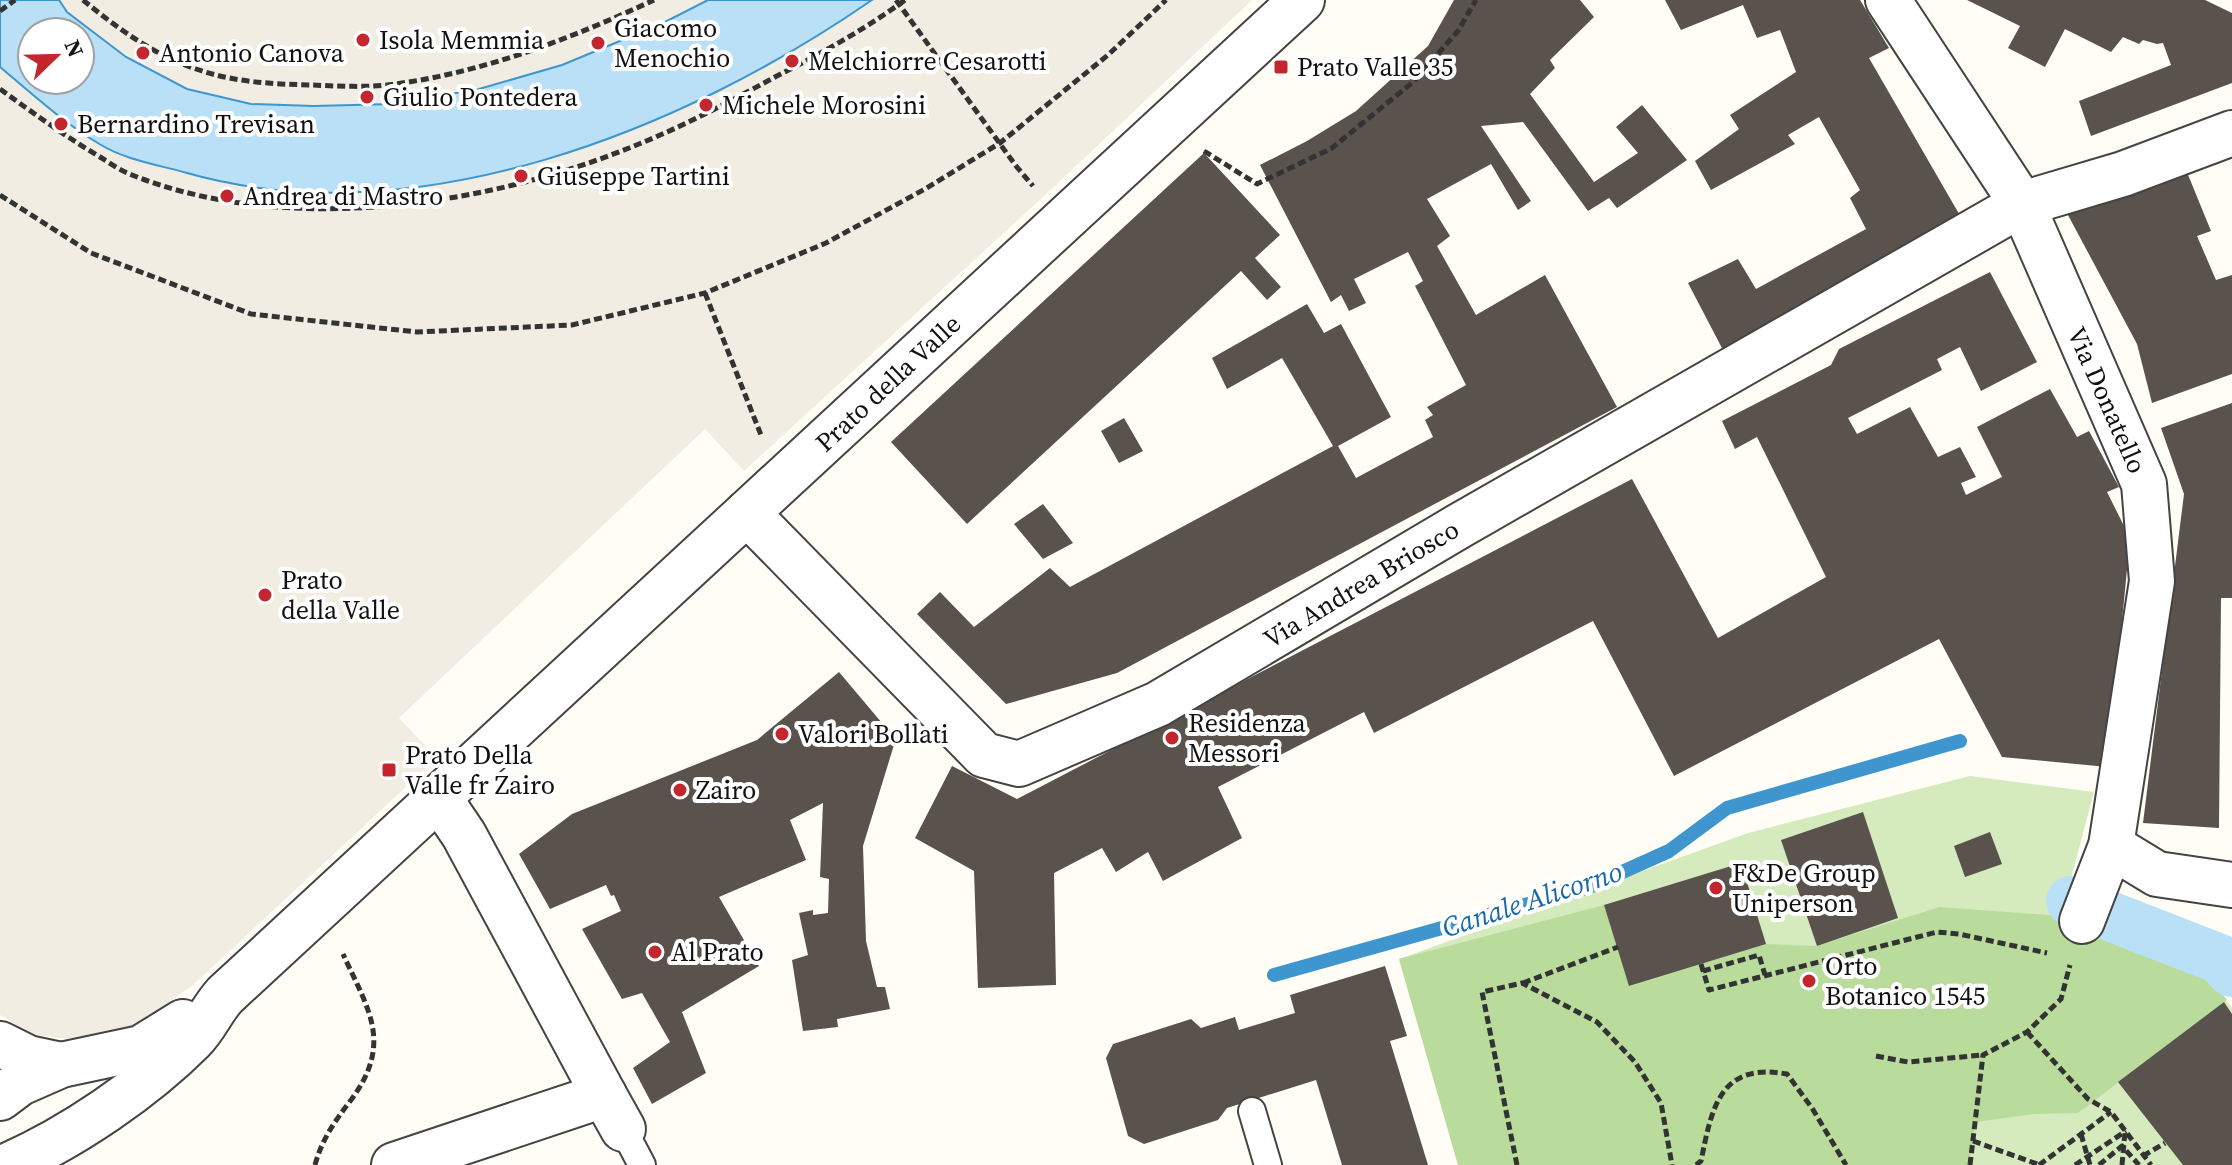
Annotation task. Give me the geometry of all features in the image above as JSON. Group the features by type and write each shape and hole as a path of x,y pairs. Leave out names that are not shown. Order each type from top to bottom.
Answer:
{"street":[{"name":"Prato della Valle","path":"0,1098 20,1083 61,1065 141,1048 225,995 1302,0"},
{"name":"Via Donatello","path":"1888,0 2022,204 2144,484 2152,581 2111,846 2082,924"},
{"name":"Via Andrea Briosco","path":"747,513 984,755 1019,764 1158,704 1459,526 2022,204 2123,174 2232,133"},
{"path":"394,1165 623,1130 464,835 439,798"},
{"path":"2111,846 2157,874 2232,885"},
{"name":"Prato della Valle","path":"9,1165 73,1132 108,1107 193,1039 225,995"},
{"name":"Prato della Valle","path":"0,1044 28,1058 61,1065"},
{"path":"65,1165 80,1137 108,1107"}],"lane":[{"path":"1252,1111 1268,1165"}],"path":[{"path":"0,11 15,0"},
{"path":"83,0 136,40 196,69 256,84 394,85 478,67 552,44 654,0"},
{"path":"0,89 63,135 130,174 210,198 289,209 366,207 441,199 547,176 634,146 765,83 867,26 897,2 905,0"},
{"path":"0,195 91,253 251,314 417,332 572,325 705,293 826,243 925,189 1000,143 1108,55 1166,0"},
{"path":"1193,145 1257,184 1332,148 1413,82 1458,31 1476,0"},
{"path":"897,2 1034,187"},
{"path":"705,293 761,437"},
{"path":"1765,975 1759,955 1702,967 1709,990 1937,932 1959,934 2082,924 2061,999 2027,1032 1983,1055 1908,1062 1876,1056"},
{"path":"1517,1165 1482,992 1522,983 1618,947"},
{"path":"315,1165 321,1144 367,1078 374,1047 373,1024 343,954"},
{"path":"1522,983 1597,1022 1635,1062 1661,1103 1672,1165"},
{"path":"2027,1032 2088,1099 2111,1112 2151,1165"},
{"path":"1970,1165 1983,1055"},
{"path":"1696,1165 1701,1161 1709,1118 1721,1092 1742,1076 1764,1070 1787,1074 1812,1108 1846,1165"},
{"path":"1973,1141 2039,1165 2111,1112"},
{"path":"2122,1165 2126,1131"},
{"path":"2075,1165 2126,1131"},
{"path":"2081,1134 2090,1165"},
{"path":"2143,1156 2165,1143"},
{"path":"2099,1165 2122,1146"},
{"path":"2122,1146 2139,1165"}],"green space":[{"name":"Orto Botanico 1545","path":"1970,776 2094,792 2061,916 2199,963 2232,1008 2232,1165 1458,1165 1399,959 1748,833"},
{"name":"Orto Botanico 1545","path":"1604,905 1630,986 1766,944 1817,946 1939,907 2061,916 2199,963 2227,1000 2078,1113 2034,1114 1976,1122 1969,1165 1458,1165 1399,959"}],"shaded area":[{"name":"Prato della Valle","path":"0,0 1252,0 744,471 705,429 399,718 437,758 193,985 135,1026 96,1038 31,1034 0,1015"}],"water":[{"path":"0,0 59,0 72,16 16,16 16,80 0,67"},
{"path":"708,0 872,0 798,47 718,91 633,129 545,160 455,181 365,192 275,190 187,173 132,158 101,145 35,96 96,96 96,34 126,57 187,89 251,104 393,104 479,89 562,65 661,24"}],"building":[{"path":"1454,0 1580,0 1594,17 1550,60 1555,68 1530,94 1594,182 1638,153 1616,127 1642,105 1687,160 1617,208 1609,198 1588,211 1523,122 1481,126 1531,201 1518,210 1491,164 1427,199 1450,236 1437,246 1476,315 1545,275 1617,407 1117,673 1006,704 917,614 940,592 974,627 1050,568 1070,587 1333,446 1282,358 1227,389 1212,358 1307,304 1324,333 1341,324 1391,417 1338,446 1356,478 1433,437 1425,420 1433,415 1427,407 1466,385 1415,286 1423,281 1408,252 1354,279 1366,303 1349,311 1341,295 1331,302 1260,165 1356,111 1428,46"},
{"path":"1665,0 1860,0 1889,48 1869,58 1962,219 1723,350 1688,283 1738,259 1756,289 1866,229 1850,198 1860,190 1819,117 1788,135 1795,144 1711,190 1695,161 1739,129 1730,115 1796,72 1780,30 1757,38 1743,5 1681,30"},
{"path":"1967,0 2205,0 2232,13 2232,83 2091,136 2079,101 2171,65 2163,43 2143,40 2139,44 2123,37 2111,52 2065,29 2045,67 2008,48 2020,26"},
{"path":"1204,153 1280,235 1255,258 1281,287 1267,300 1241,271 967,524 891,442"},
{"path":"2182,160 2211,231 2197,236 2216,280 2232,275 2232,374 2152,403 2137,344 2061,202"},
{"path":"1990,272 2037,362 1981,391 1960,347 1937,359 1942,370 1848,418 1857,434 1910,407 1938,457 1960,447 1976,477 1961,483 1966,495 2002,477 1977,427 2050,389 2077,437 2089,431 2119,487 2107,492 2130,538 2108,767 2002,757 1939,639 1674,776 1593,621 1374,733 1364,712 1218,787 1242,838 1163,881 1148,852 1116,872 1102,848 1054,873 1056,985 978,988 974,871 915,838 952,766 1017,799 1632,479 1718,638 1826,577 1757,437 1735,449 1722,421 1831,365 1839,349"},
{"path":"2232,403 2232,598 2221,598 2219,828 2143,823 2184,494 2161,428"},
{"path":"1124,418 1143,451 1119,463 1101,431"},
{"path":"1043,504 1073,543 1043,559 1014,524"},
{"path":"839,672 882,723 897,735 863,846 866,941 877,987 885,987 890,1009 837,1019 838,1027 803,1031 792,960 808,955 799,913 813,910 813,915 828,913 829,879 820,877 823,803 790,820 806,860 719,897 759,966 682,1012 706,1073 652,1104 633,1068 670,1042 642,993 622,999 582,929 621,911 614,895 611,896 606,885 550,909 519,854 572,814 757,740"},
{"path":"1863,812 1898,918 1817,946 1781,840"},
{"path":"1990,832 2002,864 1965,877 1954,846"},
{"path":"1741,863 1766,944 1629,986 1604,905"},
{"path":"1385,966 1407,1036 1390,1041 1428,1165 1342,1165 1316,1080 1227,1108 1218,1120 1144,1144 1128,1136 1106,1058 1113,1044 1191,1019 1201,1028 1235,1017 1239,1030 1295,1013 1290,995"},
{"path":"2224,1002 2232,1014 2232,1165 2183,1165 2118,1082"}],"waterway":[{"name":"Canale Alicorno","path":"1274,975 1589,887 1669,851 1727,808 1960,741"},
{"path":"2071,901 2220,959 2232,972"}],"place":[{"name":"Isola Memmia","path":"363,40"},
{"name":"Giacomo Menochio","path":"598,43"},
{"name":"Antonio Canova","path":"143,53"},
{"name":"Melchiorre Cesarotti","path":"792,61"},
{"name":"Prato Valle 35","path":"1281,67"},
{"name":"Giulio Pontedera","path":"367,97"},
{"name":"Michele Morosini","path":"706,105"},
{"name":"Bernardino Trevisan","path":"61,124"},
{"name":"Giuseppe Tartini","path":"521,176"},
{"name":"Andrea di Mastro","path":"227,196"},
{"name":"Prato della Valle","path":"265,595"},
{"name":"Valori Bollati","path":"782,734"},
{"name":"Residenza Messori","path":"1172,738"},
{"name":"Prato Della Valle fr Zairo","path":"389,770"},
{"name":"Zairo","path":"680,790"},
{"name":"F&De Group Uniperson","path":"1716,888"},
{"name":"Al Prato","path":"655,952"},
{"name":"Orto Botanico 1545","path":"1809,981"}]}
